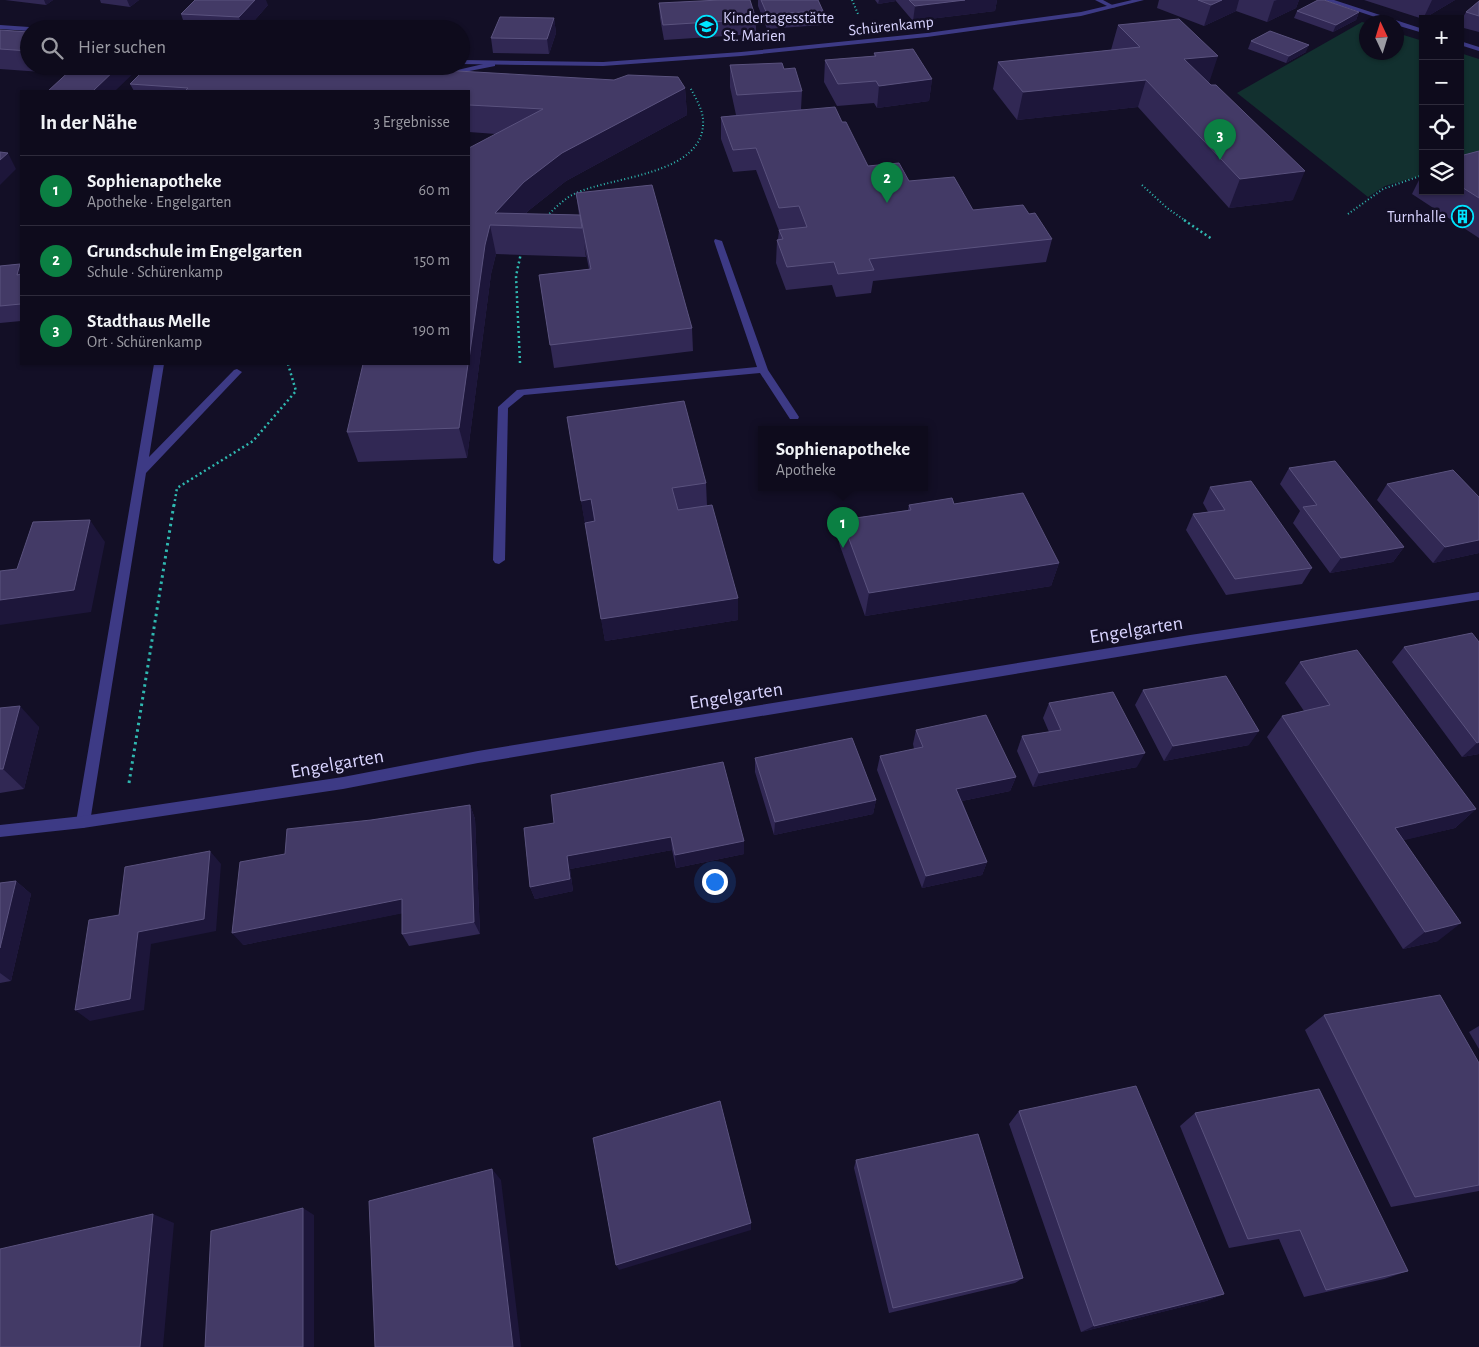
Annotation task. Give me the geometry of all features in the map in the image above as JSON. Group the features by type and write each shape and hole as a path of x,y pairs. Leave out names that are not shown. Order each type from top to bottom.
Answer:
{"street":[{"path":"1098,0 1113,7"},
{"name":"Schürenkamp","path":"470,63 603,64 671,60 927,35 1081,14 1141,0"},
{"path":"1327,0 1419,30"},
{"path":"0,27 20,28"},
{"path":"1464,44 1479,49"},
{"path":"470,68 492,64"},
{"path":"718,241 763,370 794,417"},
{"path":"84,822 158,365"},
{"path":"499,560 503,407 521,392 763,370"},
{"path":"141,472 237,372"},
{"name":"Engelgarten","path":"0,831 84,822 343,783 478,757 1190,640 1479,596"}],"path":[{"path":"544,219 575,194 659,169 680,160 697,147 702,135 703,120 690,86 671,60"},
{"path":"1348,214 1385,186 1419,176"},
{"path":"1142,185 1167,208 1212,239"},
{"path":"521,392 516,276 522,249"},
{"path":"123,816 177,488 253,441 296,391 288,365"}],"green space":[{"path":"1359,24 1359,60 1404,60 1404,35 1419,40 1419,176 1385,186 1368,197 1237,93"},
{"path":"1464,54 1479,59 1479,159 1464,163"}],"building":[{"path":"195,0 255,0 239,17 181,14"},
{"path":"750,0 756,19 663,25 659,3"},
{"path":"761,0 818,0 823,11 767,14"},
{"path":"909,0 965,0 915,6"},
{"path":"1198,0 1222,0 1211,5"},
{"path":"1318,0 1324,0 1359,12 1336,25 1297,11"},
{"path":"1479,1 1479,16 1466,12"},
{"path":"500,17 554,18 547,39 491,38"},
{"path":"1179,19 1218,56 1184,59 1211,85 1216,85 1305,171 1240,179 1146,80 1023,92 998,62 1140,47 1118,25"},
{"path":"0,30 20,31 20,50 0,49"},
{"path":"1270,31 1309,45 1289,56 1251,41"},
{"path":"913,49 932,79 879,86 876,81 838,84 825,60 876,56 874,53"},
{"path":"782,63 784,69 795,68 802,91 737,95 730,65"},
{"path":"470,72 614,80 628,75 678,77 685,88 562,153 524,182 495,213 580,215 582,228 490,225 485,245 470,352 470,147 543,109 470,105 470,90 186,90 188,88 130,84 139,75 470,75"},
{"path":"65,75 110,75 94,90 49,90"},
{"path":"835,107 842,122 846,122 868,166 899,163 909,181 954,177 973,210 1023,205 1029,214 1035,213 1052,239 869,259 874,270 838,274 834,262 787,267 777,240 783,239 779,230 807,227 799,206 779,208 756,148 733,150 721,117"},
{"path":"1479,151 1479,198 1464,189 1464,155"},
{"path":"0,152 8,153 0,160"},
{"path":"652,185 692,328 550,345 539,275 591,269 576,193"},
{"path":"20,264 17,275 20,274 20,304 0,306 0,266"},
{"path":"363,365 468,365 459,428 347,432"},
{"path":"684,401 706,483 672,488 678,510 712,505 738,598 601,619 585,523 595,521 591,499 581,501 567,417"},
{"path":"1335,461 1404,547 1341,558 1303,507 1317,505 1289,468"},
{"path":"1453,470 1479,497 1479,540 1445,547 1387,484"},
{"path":"1251,481 1312,568 1235,579 1193,514 1225,510 1210,487"},
{"path":"1023,493 1059,563 869,593 842,520 911,510 909,505 952,498 954,504"},
{"path":"90,520 74,590 0,600 0,571 17,569 33,522"},
{"path":"1472,633 1479,642 1479,742 1477,743 1404,647"},
{"path":"1357,650 1476,809 1395,828 1461,923 1425,932 1282,716 1330,705 1300,662"},
{"path":"1226,676 1259,731 1173,746 1143,690"},
{"path":"1113,692 1145,753 1039,773 1022,736 1061,730 1049,703"},
{"path":"20,706 3,769 0,769 0,708"},
{"path":"986,715 1016,777 956,789 987,862 926,876 880,756 923,747 916,730"},
{"path":"852,738 876,800 775,822 755,758"},
{"path":"723,762 744,841 675,855 671,837 567,856 570,879 530,887 524,828 554,823 551,795"},
{"path":"470,805 474,922 402,934 402,899 232,933 240,862 285,854 287,829 371,820"},
{"path":"210,851 204,919 138,932 130,999 75,1010 89,920 119,915 125,867"},
{"path":"16,881 0,948 0,883"},
{"path":"1440,995 1479,1063 1479,1185 1415,1197 1324,1015"},
{"path":"1136,1086 1224,1294 1094,1326 1019,1111"},
{"path":"1319,1089 1408,1271 1326,1290 1300,1230 1248,1239 1195,1113"},
{"path":"720,1101 751,1223 616,1265 593,1138"},
{"path":"978,1134 1023,1278 893,1308 856,1160"},
{"path":"492,1169 513,1347 375,1347 369,1201"},
{"path":"303,1208 303,1347 205,1347 211,1231"},
{"path":"153,1214 140,1347 0,1347 0,1249"}],"place":[{"name":"Kindertagesstätte St. Marien","path":"707,26"},
{"name":"Stadthaus Melle","path":"1220,160"},
{"name":"Grundschule im Engelgarten","path":"887,203"},
{"name":"Turnhalle","path":"1462,216"},
{"name":"Sophienapotheke","path":"843,548"}]}
